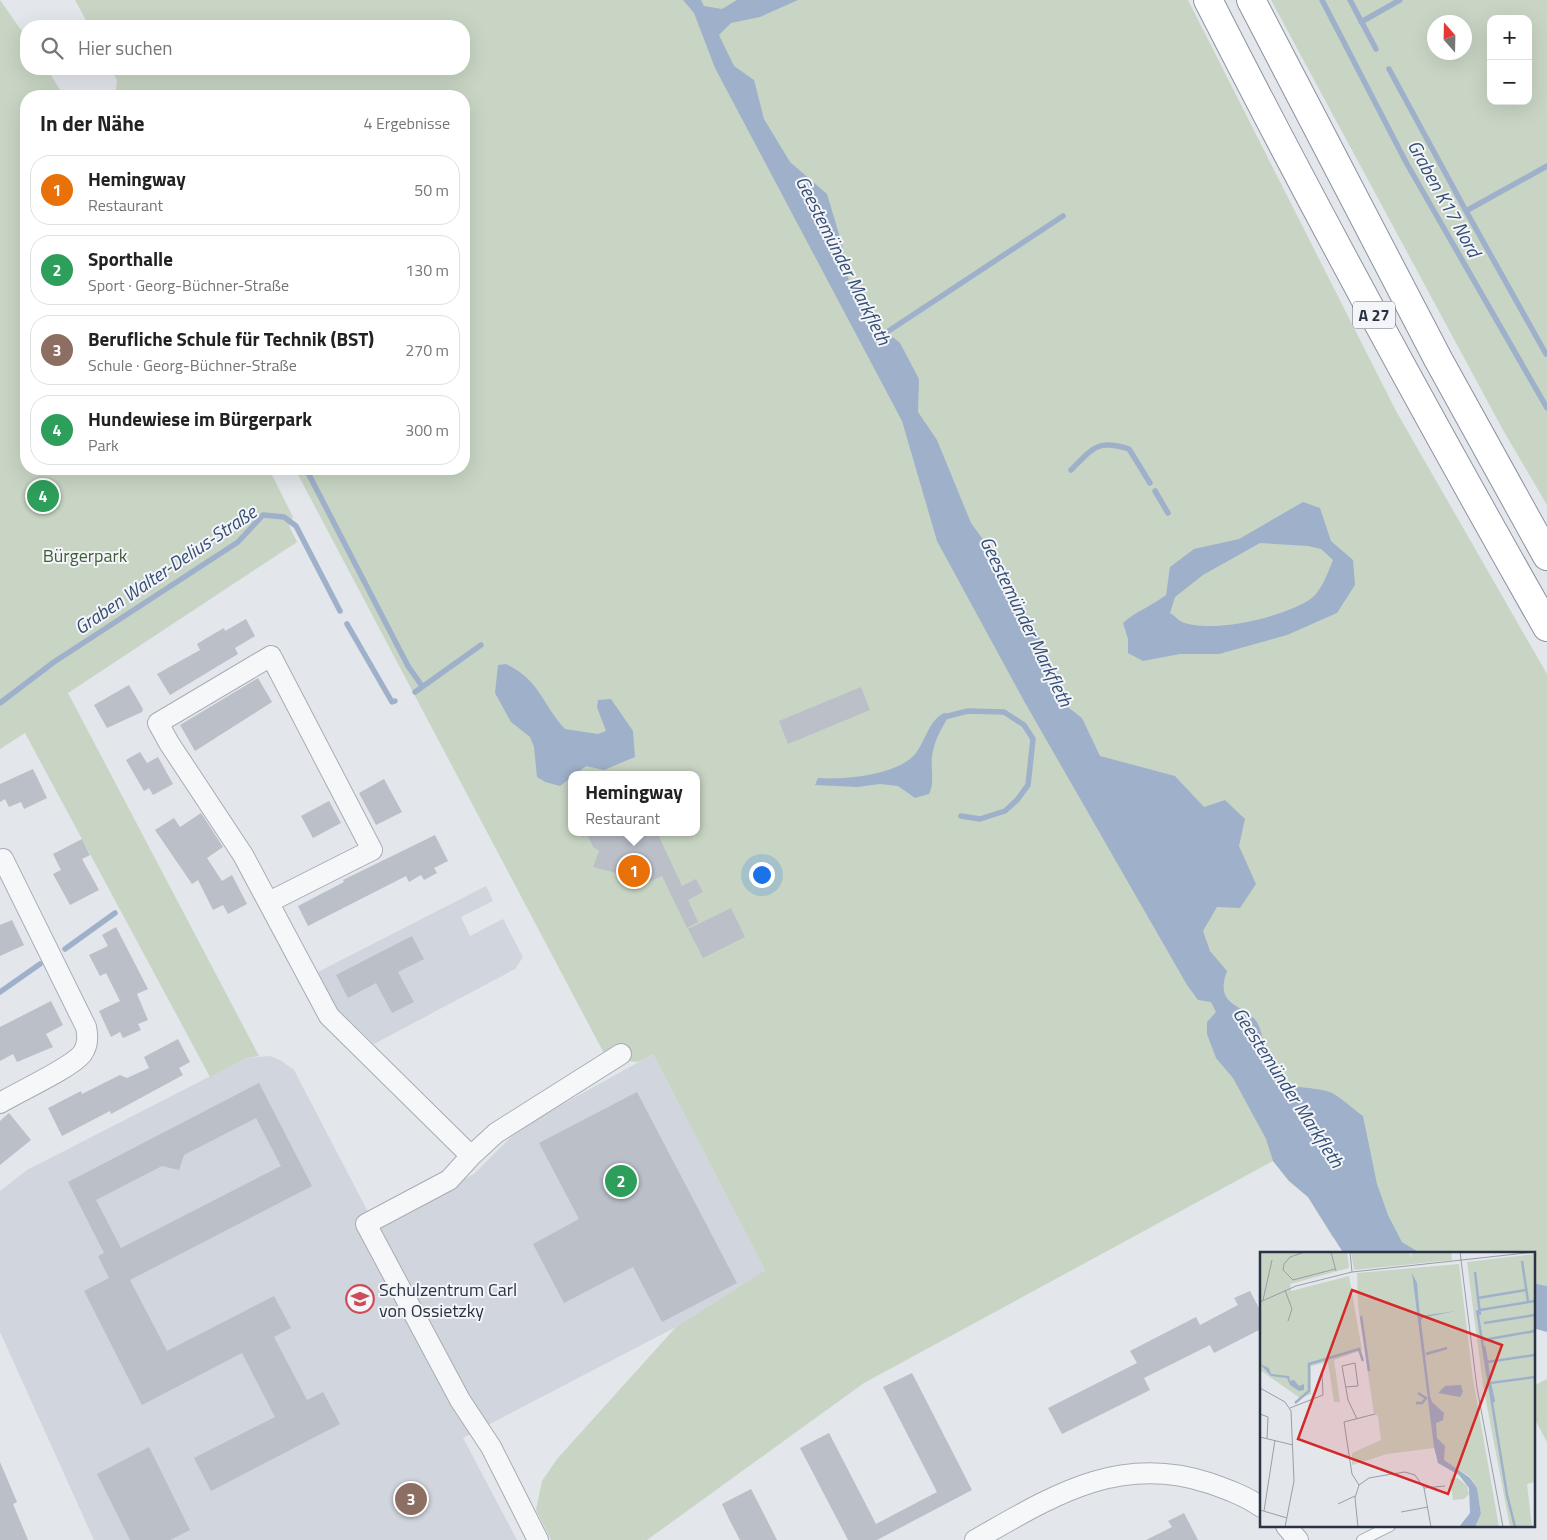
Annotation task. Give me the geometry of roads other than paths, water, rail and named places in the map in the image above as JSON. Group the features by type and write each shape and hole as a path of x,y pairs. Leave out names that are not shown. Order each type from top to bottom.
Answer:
{"highway":[{"name":"A 27","path":"1208,0 1285,150 1463,479 1547,627"},
{"name":"A 27","path":"1251,0 1438,359 1547,556"}],"street":[{"path":"269,902 372,850 271,656 158,723 169,743 243,855 329,1016 470,1156"},
{"path":"0,1102 73,1061 84,1050 87,1035 86,1027 3,858"},
{"path":"538,1540 491,1447 460,1400 366,1224 449,1180 470,1156 496,1133 621,1054"},
{"path":"975,1540 1056,1495 1090,1481 1130,1474 1172,1474 1191,1478 1218,1486 1253,1501 1260,1506"},
{"path":"1288,1528 1298,1540"}],"lane":[{"path":"1362,1540 1386,1528"}],"water":[{"name":"Geestemünder Markfleth","path":"683,0 701,0 704,6 722,9 737,0 798,0 760,17 731,23 719,35 734,66 754,80 764,119 790,162 827,194 842,244 848,278 866,315 900,343 919,379 918,412 937,440 971,523 999,561 1038,634 1064,704 1082,718 1100,756 1175,776 1204,807 1225,800 1245,819 1239,846 1256,884 1240,908 1217,907 1203,931 1210,951 1227,971 1224,992 1233,1004 1247,1012 1258,1024 1269,1068 1280,1080 1292,1085 1332,1093 1363,1116 1377,1184 1388,1215 1402,1242 1419,1252 1343,1252 1308,1197 1289,1181 1273,1161 1266,1139 1233,1078 1216,1058 1207,1034 1207,1022 1216,1012 1211,1002 1198,1000 1187,985 1024,701 937,541 902,421 715,68 694,13"},
{"path":"1303,502 1320,508 1331,541 1353,560 1355,585 1337,613 1287,635 1219,654 1180,654 1143,661 1128,653 1128,639 1123,623 1166,595 1170,567 1194,549 1239,539","holes":["1260,543 1308,546 1321,549 1333,560 1324,582 1317,592 1309,600 1297,606 1265,618 1229,625 1211,626 1182,622 1170,613 1175,597 1203,575"]},
{"path":"506,664 527,678 565,729 598,734 606,731 597,707 598,700 611,699 633,731 635,757 604,770 586,766 580,771 568,771 568,780 560,786 545,782 537,777 534,747 530,737 511,722 495,693 498,665"},
{"path":"944,713 950,714 934,746 932,783 929,794 915,798 898,786 880,784 857,787 815,785 818,778 856,777 884,771 908,760 916,753 935,720"},
{"path":"1534,1283 1547,1286 1547,1332 1534,1328"}],"waterway":[{"name":"Graben K17 Nord","path":"1322,0 1407,164 1547,408"},
{"path":"1350,0 1376,49"},
{"path":"1361,22 1400,0"},
{"path":"1389,69 1466,211"},
{"path":"1546,354 1466,211 1547,166"},
{"name":"Geestemünder Markfleth","path":"881,336 1063,216"},
{"path":"1071,470 1096,447 1102,445 1118,446 1129,449 1150,483"},
{"path":"309,475 408,666 422,686"},
{"path":"1155,491 1168,513"},
{"name":"Graben Walter-Delius-Straße","path":"0,703 54,662 238,542 263,515 284,517 296,526 340,611"},
{"name":"Graben Walter-Delius-Straße","path":"347,624 392,702 395,701"},
{"name":"Graben Walter-Delius-Straße","path":"415,692 481,645"},
{"path":"944,717 968,711 1004,712 1024,725 1033,739 1028,785 1017,800 1005,811 980,819 961,816"},
{"path":"65,949 115,913"},
{"path":"0,992 40,964"}],"place":[{"name":"Hundewiese im Bürgerpark","path":"43,496"},
{"name":"Hemingway","path":"634,871"},
{"name":"Sporthalle","path":"621,1181"},
{"name":"Schulzentrum Carl von Ossietzky","path":"360,1299"},
{"name":"Berufliche Schule für Technik (BST)","path":"411,1499"}],"park label":[{"name":"Bürgerpark","path":"85,555"}]}
